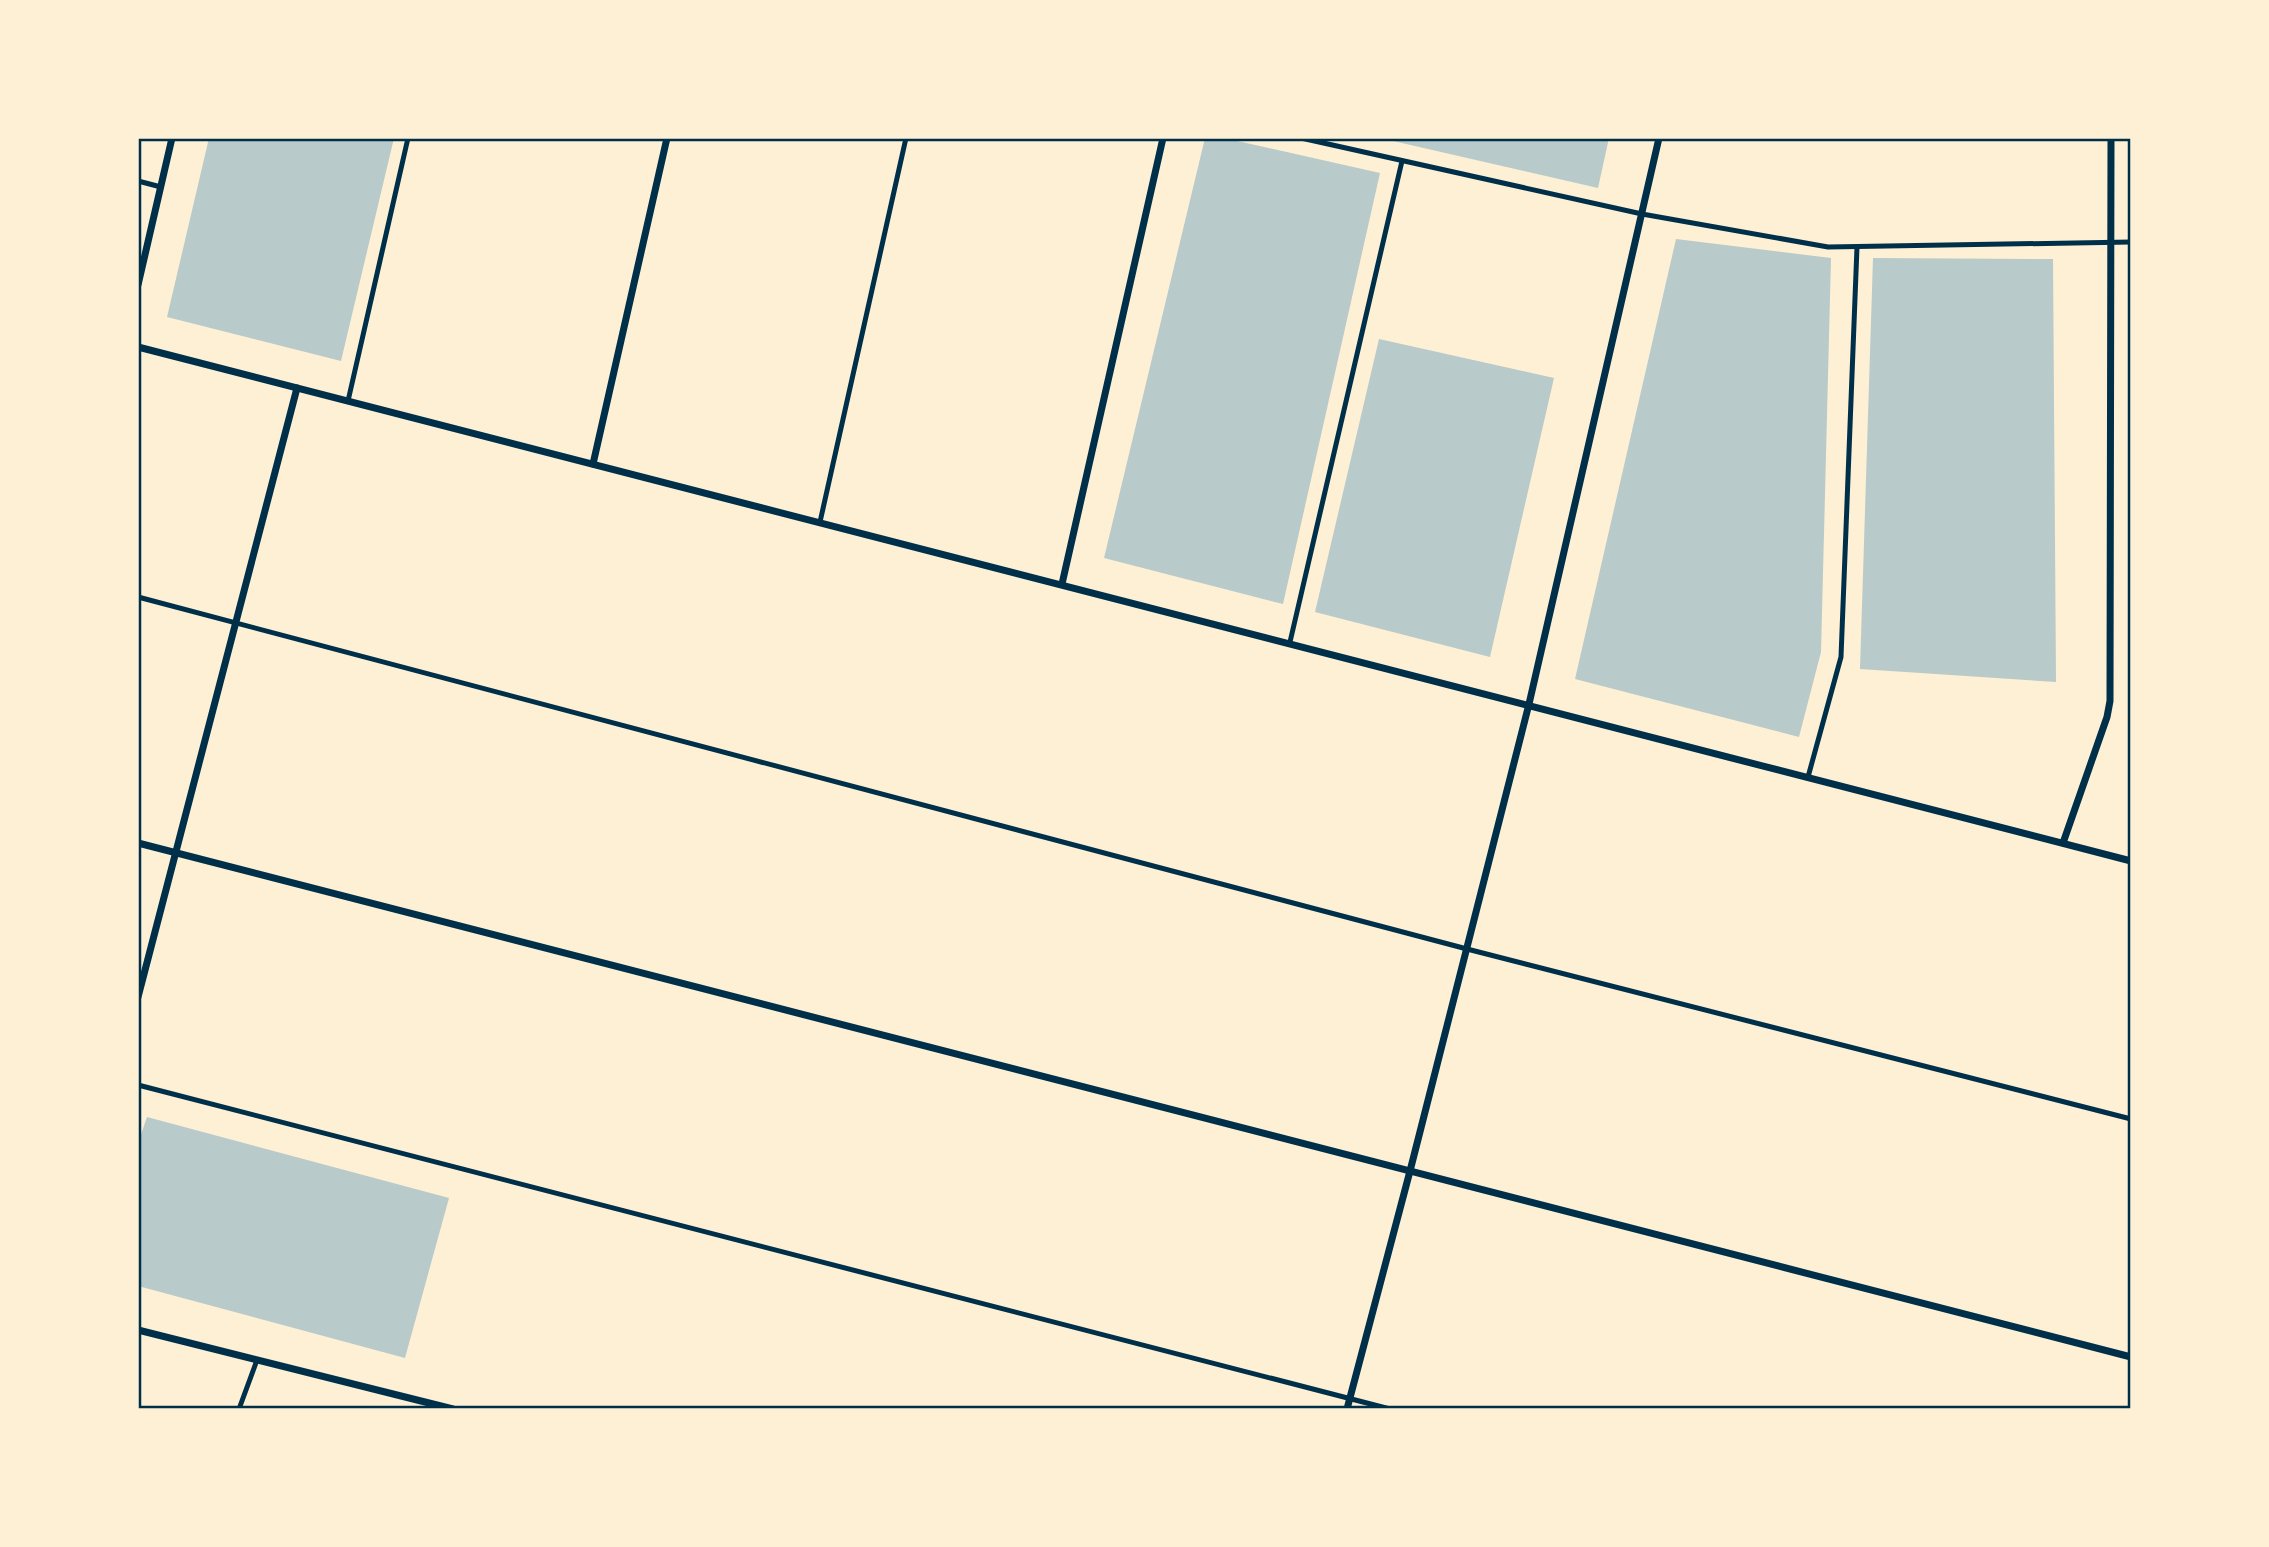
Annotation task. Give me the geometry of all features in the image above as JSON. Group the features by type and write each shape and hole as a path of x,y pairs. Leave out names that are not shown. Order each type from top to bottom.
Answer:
{"street":[{"path":"138,285 172,138"},
{"path":"593,464 667,138"},
{"path":"1062,584 1163,138"},
{"path":"1347,1409 1529,704 1659,138"},
{"path":"2063,844 2107,717 2110,701 2111,138"},
{"path":"138,347 2131,861"},
{"path":"138,997 297,388"},
{"path":"138,843 2131,1357"},
{"path":"138,1330 453,1409"}],"lane":[{"path":"348,401 408,138"},
{"path":"820,522 906,138"},
{"path":"1301,138 1642,214 1828,247 2131,242"},
{"path":"1290,642 1402,161"},
{"path":"138,181 161,187"},
{"path":"1808,777 1842,657 1857,247"},
{"path":"138,597 1467,949 2131,1119"},
{"path":"138,1086 1390,1409"},
{"path":"239,1409 257,1360"}],"shaded area":[{"path":"209,138 394,138 341,361 167,317"},
{"path":"1205,138 1224,138 1380,173 1283,604 1104,558"},
{"path":"1380,138 1609,138 1598,188"},
{"path":"1676,239 1831,258 1821,652 1799,737 1575,679"},
{"path":"1873,258 2053,259 2056,682 1860,669"},
{"path":"1379,339 1554,378 1490,657 1315,612"},
{"path":"147,1117 449,1198 405,1358 138,1286 138,1143"}]}
